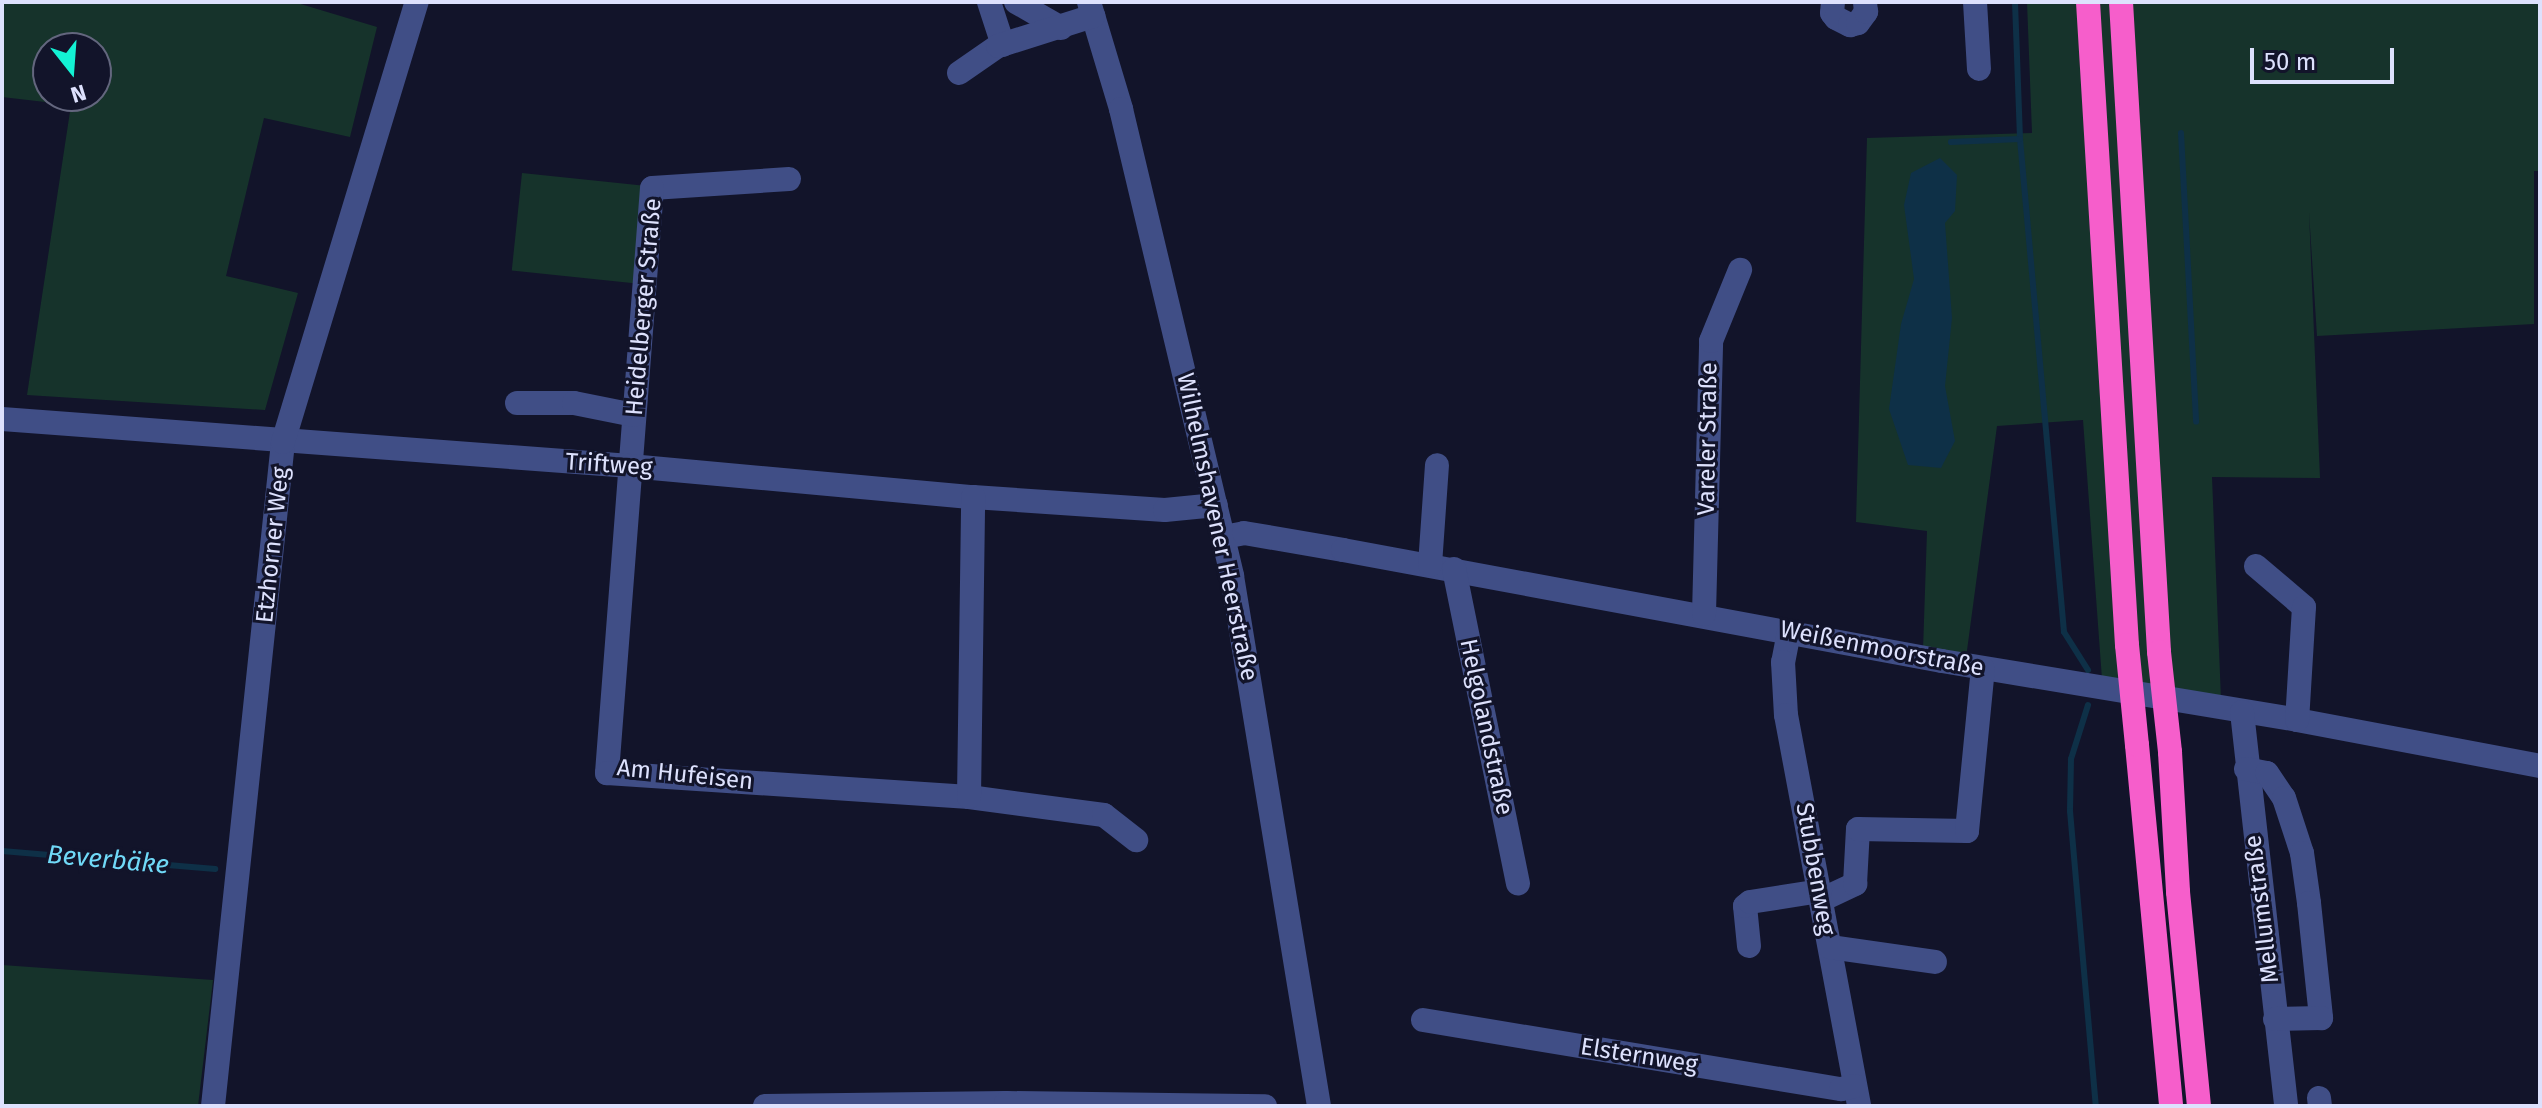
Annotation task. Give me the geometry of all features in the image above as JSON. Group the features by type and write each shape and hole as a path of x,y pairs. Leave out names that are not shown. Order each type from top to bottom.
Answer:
{"highway":[{"path":"2088,2 2127,645 2171,1106"},
{"path":"2121,2 2159,652 2199,1106"}],"street":[{"name":"Etzhorner Weg","path":"213,1106 283,442 417,2"},
{"path":"989,2 1003,45"},
{"path":"1016,2 1061,28"},
{"path":"1833,2 1832,13 1850,25 1858,23 1866,12 1865,2"},
{"path":"1975,2 1979,69"},
{"path":"959,73 979,56 1003,45 1061,28 1091,9"},
{"name":"Wilhelmshavener Heerstraße","path":"1091,9 1121,109 1224,537 1319,1106"},
{"name":"Heidelberger Straße","path":"630,466 652,188 789,179"},
{"name":"Vareler Straße","path":"1704,614 1711,341 1740,270"},
{"path":"517,403 574,403 634,415"},
{"name":"Triftweg","path":"2,419 630,466 973,497 1165,510 1216,505"},
{"name":"Helgolandstraße","path":"1437,465 1442,567 1518,884"},
{"name":"Am Hufeisen","path":"630,466 607,773 969,797 1104,815 1136,840"},
{"path":"969,797 973,497"},
{"name":"Weißenmoorstraße","path":"1224,537 1244,533 1442,567 1983,669 2297,720 2540,766"},
{"path":"2256,566 2304,607 2297,720"},
{"name":"Stubbenweg","path":"1789,632 1783,662 1783,689 1857,1096"},
{"path":"1749,946 1745,906 1750,902 1820,896 1855,884 1858,829 1967,831 1983,669"},
{"name":"Mellumstraße","path":"2242,712 2286,1106"},
{"path":"2246,769 2267,773 2284,798 2302,853 2309,903 2321,1018 2275,1019"},
{"path":"1830,947 1935,962"},
{"name":"Elsternweg","path":"1423,1020 1841,1089 1857,1096"},
{"path":"765,1106 1006,1103 1265,1106"}],"green space":[{"path":"2,2 294,2 377,27 350,137 264,118 226,276 298,293 265,410 27,395 70,112 112,112 112,32 32,32 32,100 2,97"},
{"path":"2027,2 2540,2 2540,171 2534,171 2534,324 2317,336 2309,212 2320,478 2212,477 2221,699 2102,679 2083,420 1997,426 1966,658 1923,650 1927,531 1856,522 1867,138 2032,133"},
{"path":"522,173 644,186 634,283 512,270"},
{"path":"2,965 213,980 198,1106 2,1106"}],"water":[{"path":"1940,158 1957,175 1955,211 1945,223 1952,318 1945,386 1955,441 1941,468 1908,465 1889,409 1901,324 1914,279 1904,205 1911,173"}],"waterway":[{"path":"2015,2 2020,139 2064,632 2088,670"},
{"path":"2181,133 2196,422"},
{"path":"1951,142 2020,139"},
{"path":"2088,705 2071,759 2070,811 2096,1106"},
{"name":"Beverbäke","path":"2,851 215,869"}]}
